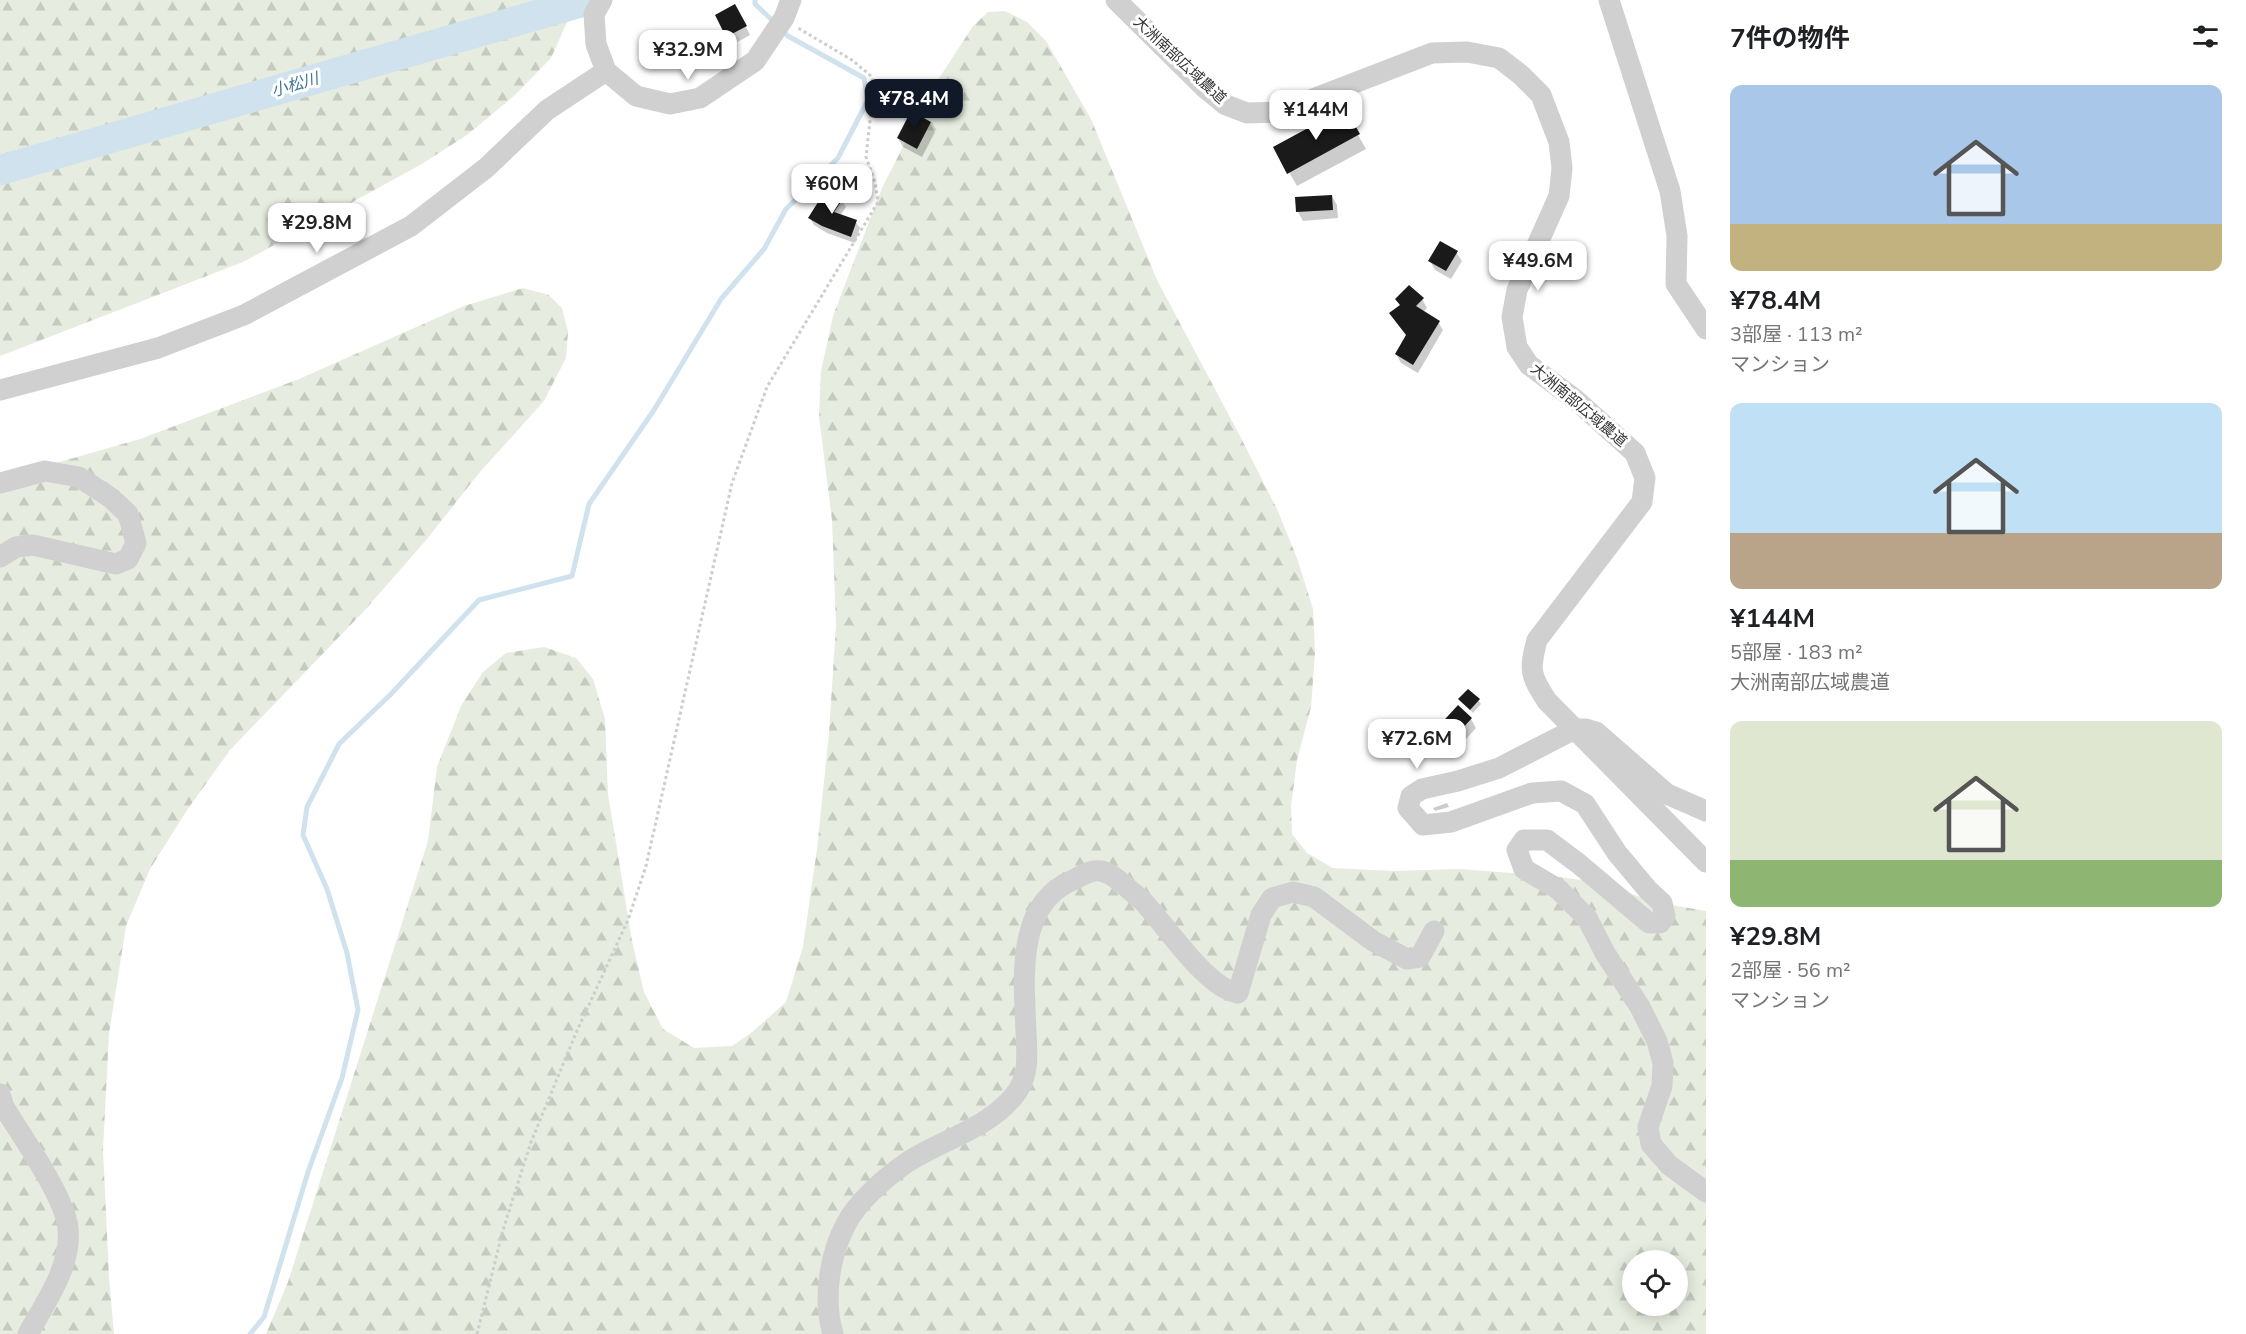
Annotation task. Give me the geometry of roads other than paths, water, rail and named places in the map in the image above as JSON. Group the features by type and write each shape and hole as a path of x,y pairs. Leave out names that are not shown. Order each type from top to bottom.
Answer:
{"street":[{"path":"602,0 594,14 596,44 606,71 636,96 670,104 700,98 755,61 787,9"},
{"name":"大洲南部広域農道","path":"1116,0 1204,87 1226,105 1247,113 1279,112 1432,53 1467,52 1498,58 1521,75 1541,95 1559,142 1562,168 1559,196 1517,290 1512,317 1517,347 1529,365 1576,400 1635,453 1645,478 1642,502 1537,640 1532,657 1533,679 1547,701 1706,862"},
{"path":"1610,0 1670,191 1677,236 1676,284 1706,329"},
{"path":"0,390 158,348 244,315 411,226 486,168 547,110 606,71"},
{"path":"0,483 45,471 79,477 111,498 128,514 136,543 128,559 116,564 33,545 16,547 0,557"},
{"path":"1706,811 1667,794 1596,732 1586,729 1575,729 1499,768 1422,789 1411,796 1408,808 1423,825 1451,822 1532,793 1561,791 1585,804 1617,853 1662,903 1665,916 1660,923 1649,923 1547,840 1524,840 1517,850 1524,869 1558,889 1587,918 1605,952 1640,1007 1657,1041 1664,1064 1662,1086 1648,1127 1651,1144 1669,1166 1706,1192"},
{"path":"833,1334 827,1306 831,1268 846,1223 869,1194 906,1163 982,1123 1014,1096 1027,1071 1024,981 1029,933 1042,902 1060,885 1094,870 1111,874 1146,904 1209,979 1229,992 1238,993 1261,915 1272,897 1293,891 1314,897 1373,941 1407,959 1420,957 1434,931"},
{"path":"0,1095 4,1107 59,1199 68,1227 67,1249 57,1281 28,1334"}],"waterway":[{"name":"小松川","path":"0,170 589,0"},
{"path":"755,0 755,4 775,23"},
{"path":"250,1334 264,1317 308,1172 342,1078 358,1010 347,953 327,889 303,835 307,807 339,744 390,695 479,600 572,576 589,504 654,410 721,299 764,249 786,209 838,158 868,100 864,78 781,30"}]}
